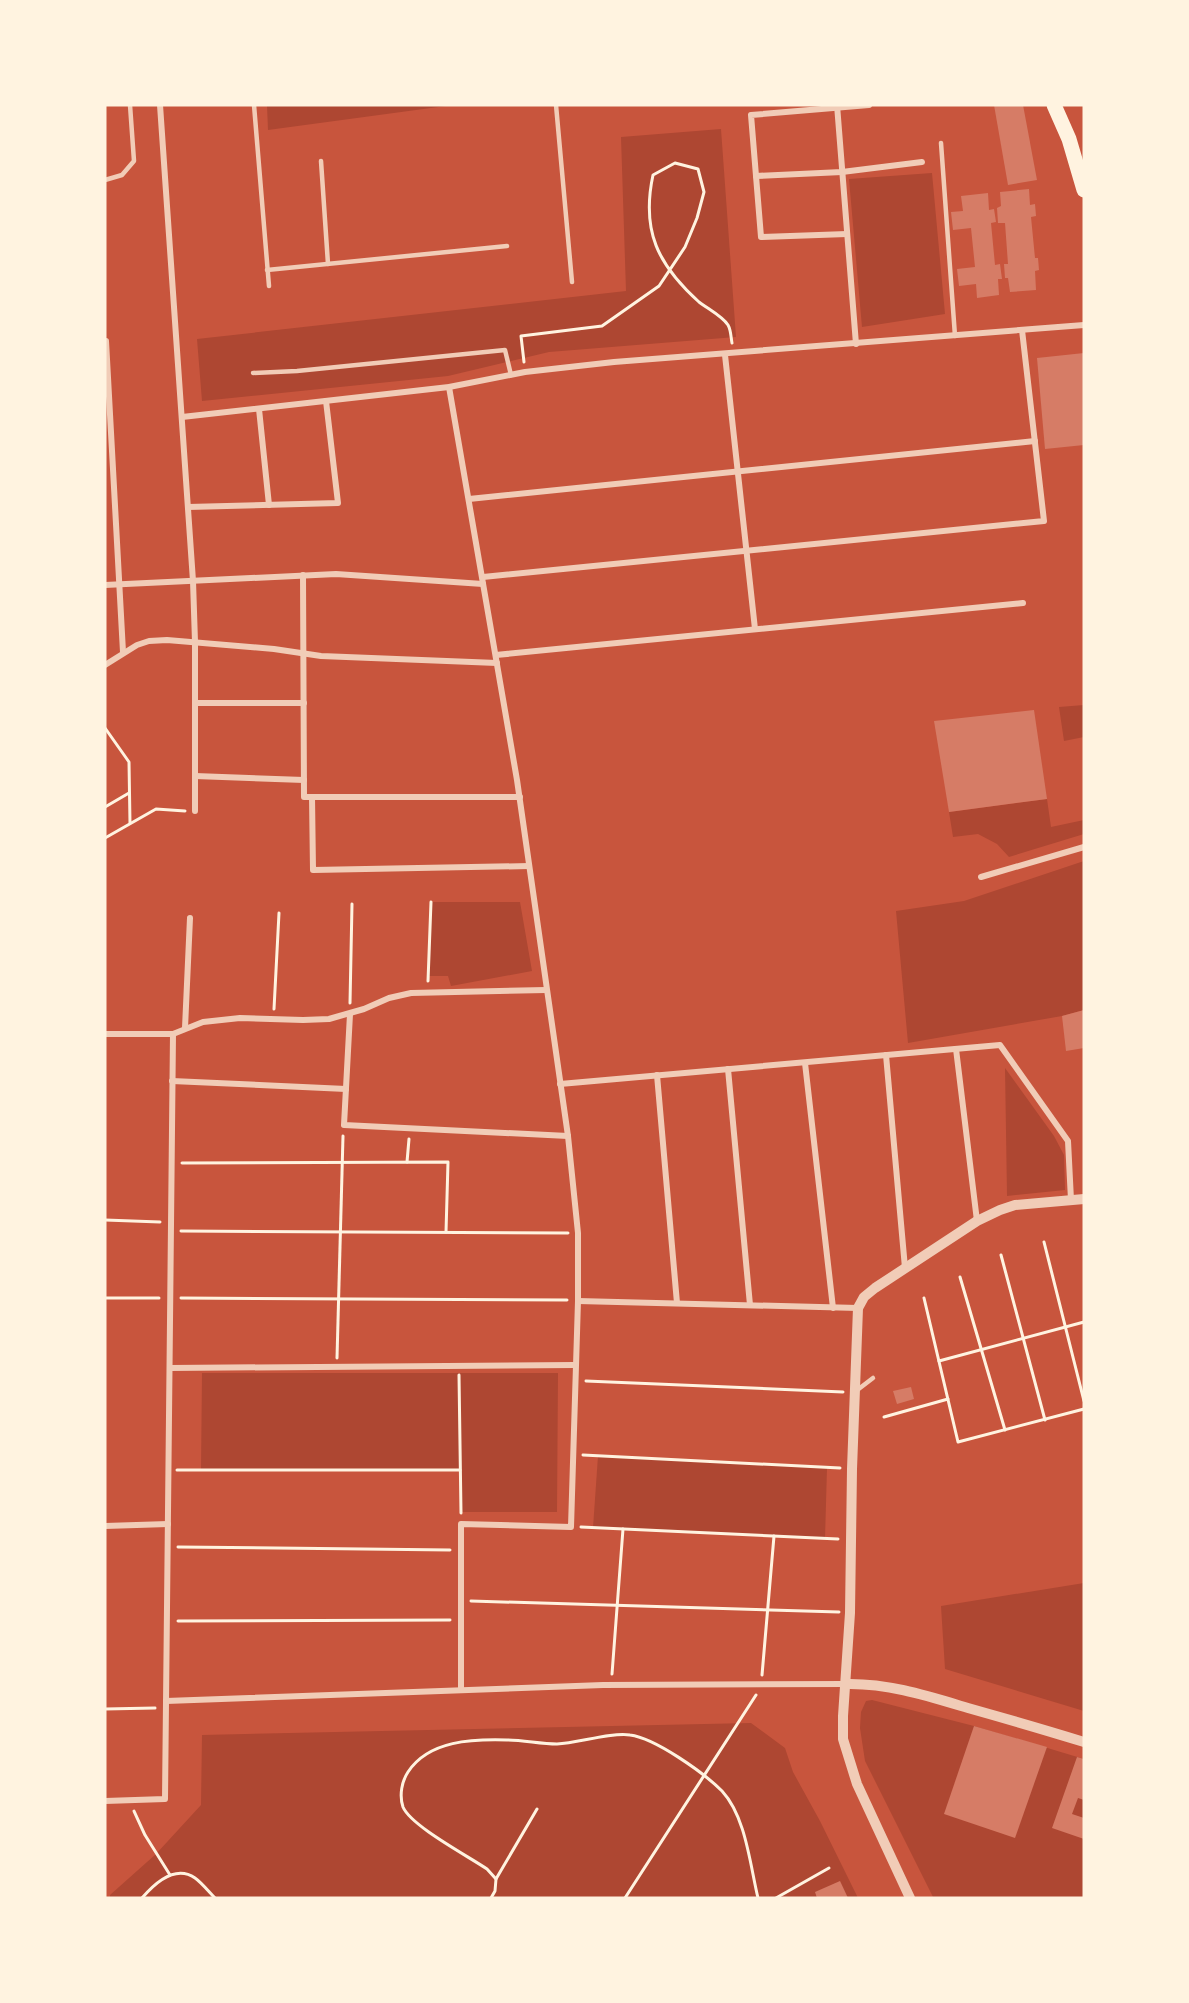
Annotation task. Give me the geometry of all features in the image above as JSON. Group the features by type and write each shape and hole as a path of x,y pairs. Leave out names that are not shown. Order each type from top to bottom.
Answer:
{"main road":[{"path":"1054,105 1069,139 1084,190"}],"street":[{"path":"160,105 193,581 195,811"},
{"path":"847,234 761,237 751,115 869,105"},
{"path":"837,106 856,344"},
{"path":"756,176 842,172 922,162"},
{"path":"182,417 449,387 525,372 614,362 1084,325"},
{"path":"105,585 336,574 483,580 746,550 1044,521 1022,330"},
{"path":"106,341 123,652"},
{"path":"725,355 755,629"},
{"path":"449,387 520,797 568,1136 578,1233 571,1527 461,1524 462,1689"},
{"path":"188,507 338,503 326,401"},
{"path":"259,408 269,505"},
{"path":"469,500 1035,441"},
{"path":"303,575 304,797 520,797"},
{"path":"496,655 1023,603"},
{"path":"105,665 123,652 149,641 195,642 321,656 497,663"},
{"path":"195,703 304,703"},
{"path":"195,776 304,780"},
{"path":"312,797 313,870 529,866"},
{"path":"981,877 1084,847"},
{"path":"185,1028 189,918"},
{"path":"105,1034 173,1034 203,1022 226,1019 316,1020 350,1014 399,995 546,990"},
{"path":"350,1014 344,1125 568,1136"},
{"path":"105,1801 165,1799 173,1034"},
{"path":"560,1084 1000,1045 1068,1141 1071,1200"},
{"path":"956,1049 977,1221"},
{"path":"886,1055 904,1268"},
{"path":"805,1063 833,1308"},
{"path":"728,1069 750,1305"},
{"path":"657,1075 677,1303"},
{"path":"172,1081 346,1089"},
{"path":"910,1898 856,1784 843,1739 850,1612 858,1308 864,1297 977,1221 1015,1205 1084,1199"},
{"path":"578,1300 858,1308"},
{"path":"170,1368 575,1365"},
{"path":"105,1526 168,1524"},
{"path":"166,1701 611,1685 867,1683 937,1698 1084,1742"}],"lane":[{"path":"105,180 122,175 134,161 130,105"},
{"path":"254,105 269,286"},
{"path":"556,105 572,282"},
{"path":"941,143 955,336"},
{"path":"321,161 328,264"},
{"path":"267,270 507,246"},
{"path":"253,373 297,371 505,350 511,375"},
{"path":"854,1392 873,1378"}],"path":[{"path":"525,372 521,336 602,326 659,286 669,271 685,247 697,218 704,192 698,170 675,163 652,176 648,197 651,235 669,271 728,326 734,354"},
{"path":"105,728 129,762 130,823"},
{"path":"105,807 130,792"},
{"path":"105,838 156,809 195,811"},
{"path":"428,993 431,902"},
{"path":"350,1014 352,904"},
{"path":"273,1019 279,913"},
{"path":"337,1368 344,1125"},
{"path":"407,1162 410,1128"},
{"path":"172,1163 448,1162 446,1232"},
{"path":"105,1220 171,1222"},
{"path":"171,1231 578,1233"},
{"path":"1044,1242 1084,1401"},
{"path":"1001,1255 1045,1420"},
{"path":"960,1277 1005,1430"},
{"path":"105,1298 578,1300"},
{"path":"924,1298 958,1442 1084,1410"},
{"path":"939,1361 1084,1322"},
{"path":"459,1367 461,1524"},
{"path":"575,1381 854,1392"},
{"path":"884,1417 948,1399"},
{"path":"572,1455 852,1469"},
{"path":"169,1470 460,1470"},
{"path":"571,1527 852,1540"},
{"path":"611,1685 623,1529"},
{"path":"625,1898 762,1684 774,1536"},
{"path":"168,1547 461,1550"},
{"path":"461,1601 850,1612"},
{"path":"167,1621 461,1620"},
{"path":"105,1709 166,1708"},
{"path":"491,1898 497,1884 496,1879 487,1869 415,1822 403,1807 401,1791 407,1774 419,1758 447,1744 508,1740 558,1744 629,1735 652,1742 704,1776 723,1793 740,1820 759,1898"},
{"path":"133,1800 135,1814 145,1835 170,1875"},
{"path":"496,1879 537,1809"},
{"path":"776,1898 829,1868"},
{"path":"142,1898 162,1879 170,1875 193,1877 215,1898"}],"shaded area":[{"path":"267,105 453,105 268,130"},
{"path":"721,129 736,337 549,352 448,376 202,401 197,339 626,291 621,137"},
{"path":"932,173 945,314 862,327 849,179"},
{"path":"1084,705 1084,737 1064,741 1059,707"},
{"path":"1047,799 1051,827 1084,820 1084,834 1009,857 997,844 978,834 953,837 949,812"},
{"path":"1084,861 1084,1010 1062,1016 908,1043 896,911 964,901"},
{"path":"431,902 520,902 532,971 451,986 448,976 428,976"},
{"path":"1005,1068 1054,1136 1064,1155 1065,1190 1007,1196"},
{"path":"202,1373 558,1373 557,1512 461,1512 460,1471 201,1470"},
{"path":"598,1456 827,1468 825,1539 593,1528"},
{"path":"1084,1583 1084,1711 945,1669 941,1606"},
{"path":"872,1700 974,1726 1084,1759 1084,1898 933,1897 865,1761 860,1728 861,1712 866,1701"},
{"path":"751,1723 785,1748 793,1772 858,1898 110,1898 110,1895 156,1854 201,1805 202,1735"}],"building":[{"path":"994,105 1023,105 1037,180 1008,185"},
{"path":"1029,189 1030,205 1035,204 1036,216 1031,217 1035,258 1038,258 1039,270 1035,271 1036,290 1010,292 1008,278 1005,278 1004,264 1008,264 1005,223 998,223 997,208 1001,206 1000,192"},
{"path":"988,193 989,210 994,209 996,222 991,223 995,265 1000,264 1002,279 998,279 999,295 977,298 976,284 959,286 957,269 975,267 971,228 953,230 951,212 963,211 961,196"},
{"path":"1084,353 1084,445 1045,449 1037,358"},
{"path":"1034,710 1047,799 949,812 934,721"},
{"path":"1084,1010 1084,1048 1066,1051 1062,1016"},
{"path":"911,1387 914,1399 897,1404 893,1391"},
{"path":"974,1726 1047,1747 1015,1838 944,1814"},
{"path":"1077,1757 1084,1759 1084,1800 1078,1798 1072,1814 1084,1818 1084,1839 1052,1828"},
{"path":"840,1881 848,1898 817,1898 815,1892"}]}
